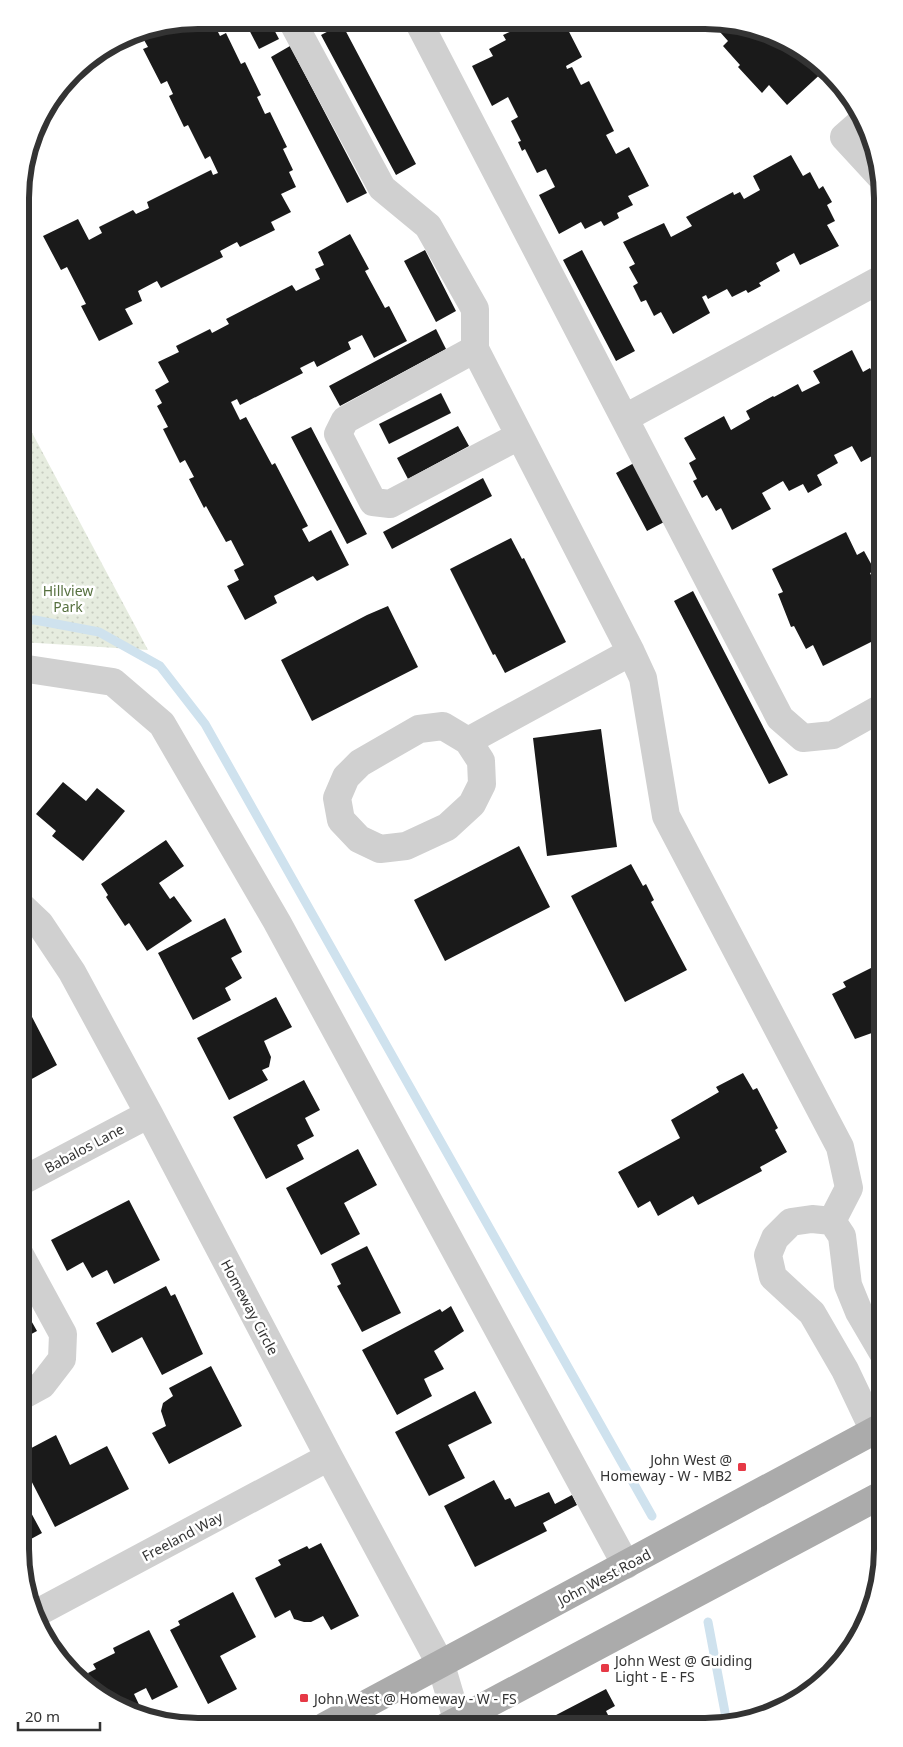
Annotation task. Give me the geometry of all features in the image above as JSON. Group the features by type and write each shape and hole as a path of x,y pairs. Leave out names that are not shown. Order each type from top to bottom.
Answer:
{"main road":[{"name":"John West Road","path":"340,1718 874,1431"},
{"path":"467,1718 874,1499"}],"street":[{"path":"296,29 382,188 428,226 475,309 475,349 518,436 644,678 666,816 840,1148 850,1188 832,1221"},
{"path":"422,29 780,718 802,738 833,734 874,712"},
{"path":"858,125 844,137 871,166"},
{"path":"625,418 874,283"},
{"path":"475,349 345,420 338,434 373,502 390,504 518,436"},
{"path":"468,740 631,652"},
{"path":"29,669 113,682 162,724 276,922 626,1565"},
{"path":"443,726 468,740 481,761 482,784 472,804 447,827 406,846 380,849 359,839 341,820 337,798 346,777 360,763 419,729 443,726"},
{"name":"Homeway Circle","path":"29,914 40,924 72,972 441,1665 452,1718"},
{"name":"Babalos Lane","path":"29,1177 149,1114"},
{"path":"832,1221 812,1219 791,1222 775,1238 768,1254 773,1277 812,1313 874,1422"},
{"path":"832,1221 842,1236 848,1285 859,1312 874,1338"},
{"path":"29,1272 63,1334 62,1359 42,1385 29,1392"},
{"name":"Freeland Way","path":"41,1611 329,1457"}],"green space":[{"name":"Hillview Park","path":"29,427 148,650 29,643"}],"building":[{"path":"216,29 220,36 226,33 241,64 245,62 261,95 257,97 265,114 270,112 287,147 283,149 293,170 289,172 296,187 281,194 291,212 271,222 275,230 240,247 237,242 220,251 223,257 161,288 157,281 138,291 142,301 125,309 133,324 99,341 81,306 86,304 67,267 61,270 43,236 78,219 89,240 102,233 99,227 133,210 136,214 149,208 147,202 211,170 213,175 218,173 210,156 205,159 188,125 184,127 169,96 173,94 167,81 161,84 143,49 148,47 143,38 176,30"},
{"path":"249,29 274,29 279,39 259,49"},
{"path":"332,29 345,29 416,164 396,175 321,35"},
{"path":"516,29 568,29 582,57 566,66 567,69 572,67 581,85 589,81 614,131 606,135 616,154 629,147 649,186 628,196 633,205 617,213 619,218 604,226 601,221 585,229 581,222 559,234 539,195 555,187 546,169 537,173 525,149 522,151 518,142 521,141 511,121 518,117 508,97 492,106 472,66 493,56 489,49 506,40 503,35"},
{"path":"718,29 738,32 780,46 799,57 820,74 787,105 769,85 762,93 738,67 740,65 723,46 728,41"},
{"path":"290,46 367,193 347,203 271,57"},
{"path":"791,155 803,176 810,172 819,189 823,186 832,202 827,205 835,221 827,225 839,246 800,265 794,253 776,263 780,271 759,283 761,286 748,293 746,290 732,297 727,289 708,299 706,295 702,297 710,313 673,334 661,312 654,316 646,300 641,302 633,286 638,283 629,267 635,264 623,242 664,223 671,237 692,226 686,217 733,192 734,195 740,192 744,199 760,190 753,176"},
{"path":"350,234 369,269 365,271 385,308 389,306 407,341 374,358 362,335 348,342 351,349 317,367 314,361 300,368 303,373 240,405 237,399 231,402 240,420 246,417 272,465 275,463 308,526 302,529 309,542 331,530 349,565 317,581 313,576 274,596 277,603 245,620 227,586 239,580 234,570 244,565 231,540 226,542 206,506 204,508 189,479 194,477 185,460 180,463 163,429 168,427 157,406 162,403 155,390 169,382 158,362 179,352 176,346 210,329 212,333 229,324 226,319 292,285 296,291 320,279 315,269 324,265 318,252"},
{"path":"425,250 456,311 436,322 404,261"},
{"path":"582,250 635,351 616,361 563,260"},
{"path":"436,329 446,349 340,406 329,386"},
{"path":"852,350 863,372 870,368 874,375 874,455 861,462 852,446 834,455 838,463 817,475 822,485 808,493 803,484 789,491 783,481 762,493 771,509 732,530 721,508 716,511 707,495 702,498 693,481 697,479 689,463 696,459 684,438 724,416 731,430 750,419 746,411 773,396 798,384 802,392 820,383 813,371"},
{"path":"441,393 451,413 389,444 379,424"},
{"path":"458,426 469,446 408,479 397,458"},
{"path":"311,427 367,534 347,544 291,437"},
{"path":"634,463 666,521 647,531 616,473"},
{"path":"483,478 492,496 392,549 383,532"},
{"path":"846,532 857,555 864,551 874,569 874,571 870,573 872,577 874,576 874,640 823,666 813,645 806,649 794,626 791,627 778,594 783,592 772,569"},
{"path":"511,538 522,559 524,558 566,642 505,673 495,654 493,655 450,569"},
{"path":"693,591 788,775 769,784 674,601"},
{"path":"388,606 418,667 312,721 281,660"},
{"path":"601,729 617,847 547,856 533,738"},
{"path":"63,782 86,801 97,788 125,811 83,861 52,836 56,831 36,814"},
{"path":"166,840 184,866 159,883 170,899 174,896 192,921 147,951 129,923 125,926 106,897 108,895 101,884"},
{"path":"519,846 550,907 445,961 414,900"},
{"path":"631,864 643,886 646,884 654,900 651,902 687,970 625,1002 571,896"},
{"path":"225,918 242,952 231,958 242,978 225,988 231,1000 193,1020 158,953"},
{"path":"874,966 874,1032 855,1039 832,994 846,987 843,982"},
{"path":"276,997 292,1027 264,1041 271,1057 269,1067 262,1070 268,1080 229,1100 197,1038"},
{"path":"31,1015 57,1065 29,1081 29,1016"},
{"path":"743,1073 753,1090 757,1088 778,1128 775,1130 787,1152 760,1167 762,1171 698,1205 693,1196 658,1216 650,1201 638,1208 618,1172 680,1138 671,1120 719,1092 716,1087"},
{"path":"304,1080 320,1110 305,1118 314,1136 297,1145 304,1159 266,1179 233,1117"},
{"path":"358,1149 377,1185 344,1203 360,1234 321,1255 286,1188"},
{"path":"129,1200 160,1260 114,1284 107,1270 92,1278 83,1262 67,1271 51,1240"},
{"path":"367,1246 401,1313 362,1332 337,1286 341,1284 331,1264"},
{"path":"166,1286 171,1296 175,1294 203,1354 162,1375 142,1337 112,1353 96,1323"},
{"path":"451,1306 464,1331 434,1351 444,1369 424,1379 432,1396 397,1415 362,1350 440,1309 442,1312"},
{"path":"29,1317 37,1331 29,1335"},
{"path":"211,1366 242,1426 169,1464 152,1433 166,1426 161,1411 163,1403 173,1396 169,1388"},
{"path":"475,1391 492,1423 448,1445 465,1478 429,1496 395,1432"},
{"path":"56,1435 70,1465 107,1446 129,1489 55,1527 29,1476 29,1449"},
{"path":"494,1480 505,1500 510,1498 515,1507 549,1492 555,1504 572,1495 577,1505 543,1523 547,1531 475,1567 444,1506"},
{"path":"29,1509 42,1533 29,1540"},
{"path":"321,1543 359,1616 331,1630 323,1616 311,1622 304,1622 294,1619 290,1610 275,1618 255,1578 281,1565 278,1560 307,1546 309,1549"},
{"path":"233,1592 256,1637 220,1656 237,1689 208,1704 170,1630 180,1625 178,1621"},
{"path":"149,1630 178,1687 152,1700 146,1688 134,1694 140,1707 113,1696 91,1680 88,1673 96,1669 93,1664 115,1653 113,1648"},
{"path":"606,1689 615,1706 606,1711 610,1718 550,1718"}],"waterway":[{"path":"29,620 99,632 160,666 205,724 652,1516"},
{"path":"708,1622 726,1717"}],"place":[{"name":"John West @ Homeway - W - MB2","path":"742,1467"},
{"name":"John West @ Guiding Light - E - FS","path":"605,1668"},
{"name":"John West @ Homeway - W - FS","path":"304,1698"}]}
